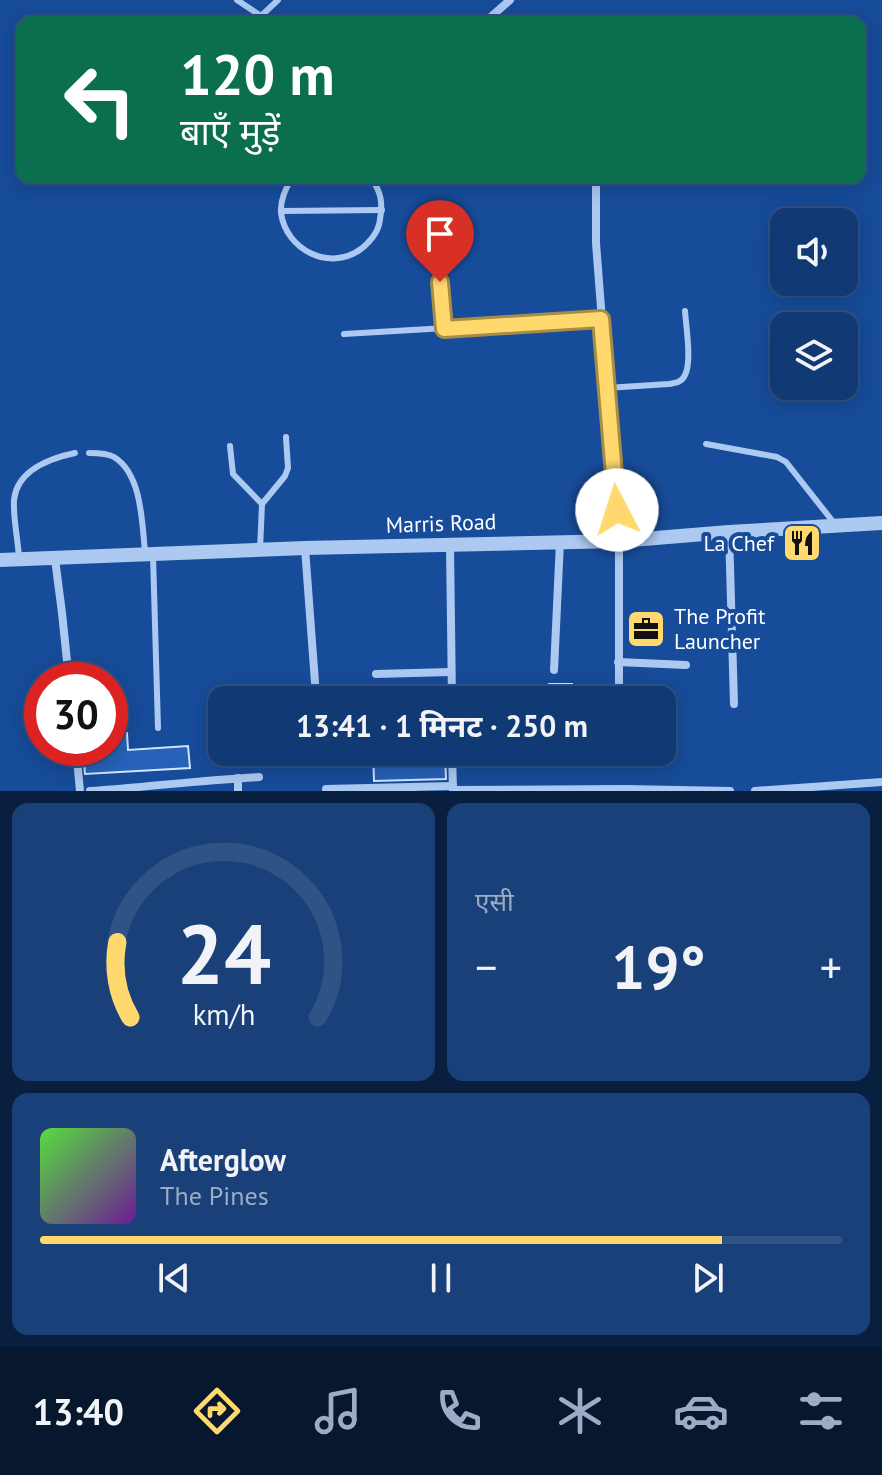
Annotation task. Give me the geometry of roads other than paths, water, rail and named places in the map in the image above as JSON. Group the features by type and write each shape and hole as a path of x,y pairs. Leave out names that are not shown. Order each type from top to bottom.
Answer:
{"street":[{"path":"492,16 510,0"},
{"path":"596,184 596,243 619,541 619,686"},
{"name":"Marris Road","path":"0,560 305,548 619,541 882,523"},
{"path":"729,532 734,704"},
{"path":"554,670 560,542"},
{"path":"450,546 452,686"},
{"path":"305,548 315,686"},
{"path":"55,559 67,662"},
{"path":"618,662 686,665"},
{"path":"376,674 451,672"},
{"path":"78,766 80,791"},
{"path":"452,766 453,789"},
{"path":"90,791 259,777"},
{"path":"238,778 238,791"},
{"path":"755,791 882,782"},
{"path":"326,789 730,791"}],"lane":[{"path":"237,0 261,16 278,0"},
{"path":"289,184 281,211 286,231 298,247 315,256 335,259 354,254 370,242 380,225 382,199 375,184"},
{"path":"281,211 382,210"},
{"path":"436,210 444,329"},
{"path":"606,388 669,384 684,378 688,359 685,311"},
{"path":"344,334 601,319"},
{"path":"260,550 262,504 288,468 286,437"},
{"path":"706,444 777,457 786,462 836,526"},
{"path":"230,446 233,474 262,504"},
{"path":"19,559 14,500 21,482 40,465 75,453"},
{"path":"89,453 114,457 127,470 136,487 149,555 158,728"}],"place":[{"name":"La Chef","path":"802,543"},
{"name":"The Profit Launcher","path":"646,629"}]}
